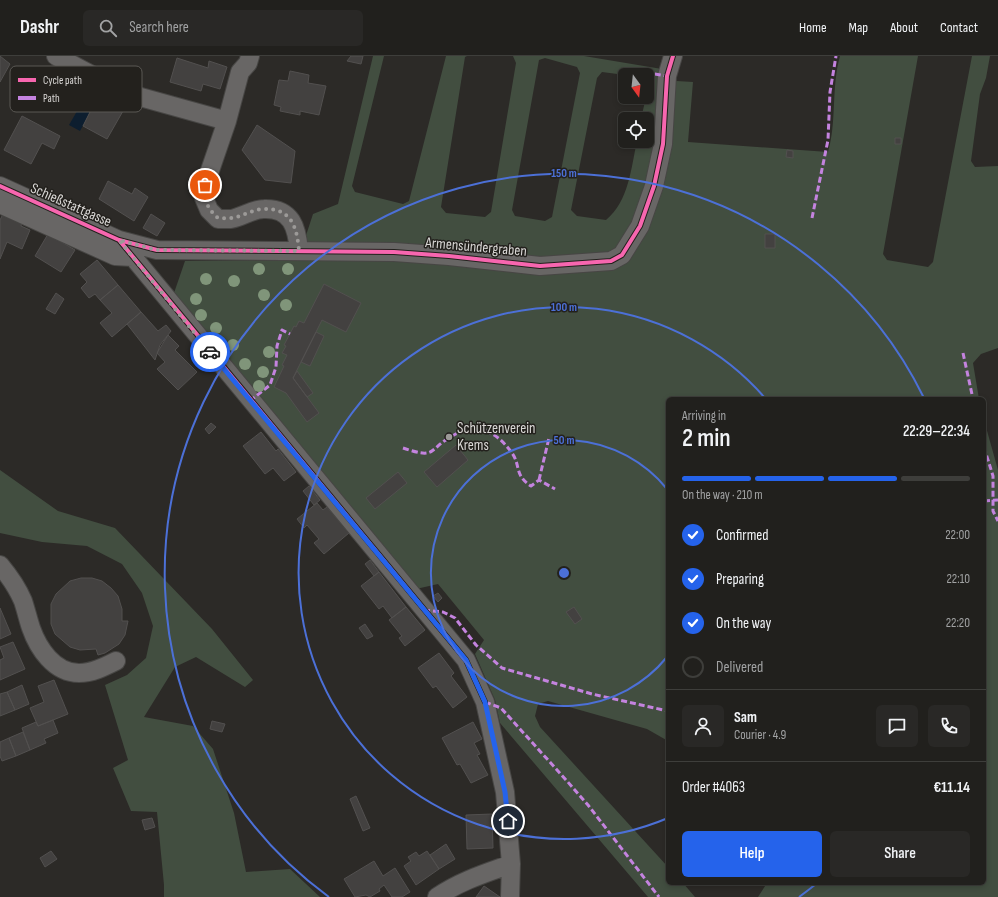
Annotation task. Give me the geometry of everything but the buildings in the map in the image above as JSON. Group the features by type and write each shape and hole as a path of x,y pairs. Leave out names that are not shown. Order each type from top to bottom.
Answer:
{"street":[{"path":"56,56 75,66"},
{"path":"250,56 248,63 240,72 227,121 205,185 204,198 209,210 218,218 231,218 263,209 280,210 292,220 298,233 299,251"},
{"name":"Armensündergraben","path":"119,240 157,250 394,252 449,256 540,266 611,261 622,255 640,226 654,186 663,144 667,76 673,56"},
{"path":"142,97 227,121"},
{"name":"Schießstattgasse","path":"0,186 119,240 466,660 485,702 505,792 511,864 510,897"},
{"path":"0,204 114,256 133,257"},
{"path":"0,565 13,581 23,603 31,629 39,647 54,664 67,671 78,674 92,672 116,661"},
{"path":"437,897 448,889 471,878 511,864"}],"green space":[{"path":"373,56 384,56 352,186 355,192 403,204 409,201 446,56 467,56 465,57 441,207 446,213 485,217 491,212 516,63 513,56 584,56 662,69 660,80 693,82 688,142 828,152 831,141 837,68 840,56 918,56 883,254 887,260 928,267 933,262 972,56 990,56 986,78 980,94 971,161 975,167 998,166 998,348 981,354 973,363 979,397 666,397 666,740 647,729 548,701 538,704 535,716 540,727 666,865 666,885 685,885 695,897 648,897 500,723 495,700 475,654 484,640 438,584 416,589 174,293 185,261 298,260 313,214 338,204","holes":["545,58 577,67 580,73 552,217 545,221 515,216 512,210 539,60"]},
{"path":"986,427 998,470 998,897 758,897 766,885 986,885"},
{"path":"0,470 58,511 115,528 212,629 253,680 245,687 196,657 175,667 144,717 193,726 213,749 234,813 246,872 290,869 320,897 164,897 157,812 131,811 113,768 128,760 105,685 127,675 146,658 153,626 142,593 122,564 87,546 42,542 0,533"}],"water":[{"path":"77,112 90,112 80,131 69,125"}],"marked path":[{"path":"812,218 828,140 830,92 836,56"},
{"path":"654,74 667,76"},
{"path":"250,401 270,385 276,367 277,346 282,330 290,334"},
{"path":"963,353 973,397"},
{"path":"403,448 427,453 454,435 471,429 479,429 493,435 506,446 515,458 522,478 531,486 539,480 555,489"},
{"path":"539,480 549,438"},
{"path":"986,453 993,476 993,511 998,521"},
{"path":"986,501 998,500"},
{"path":"424,610 443,612 455,618 476,645 502,668 592,694 666,711"},
{"path":"485,702 501,708 567,781 588,805 659,897"}],"cycle path":[{"path":"119,240 157,250 394,252 449,256 540,266 611,261 622,255 640,226 654,186 663,144 667,76 673,56"},
{"path":"0,186 119,240 466,660 485,702"}],"way so far":[{"path":"205,185 204,198 209,210 218,218 231,218 263,209 280,210 292,220 298,233 299,251 157,250 119,240 210,352"}],"place":[{"name":"Schützenverein Krems","path":"449,437"}],"route":[{"path":"210,352 466,660 485,702 505,792 508,821"}]}
